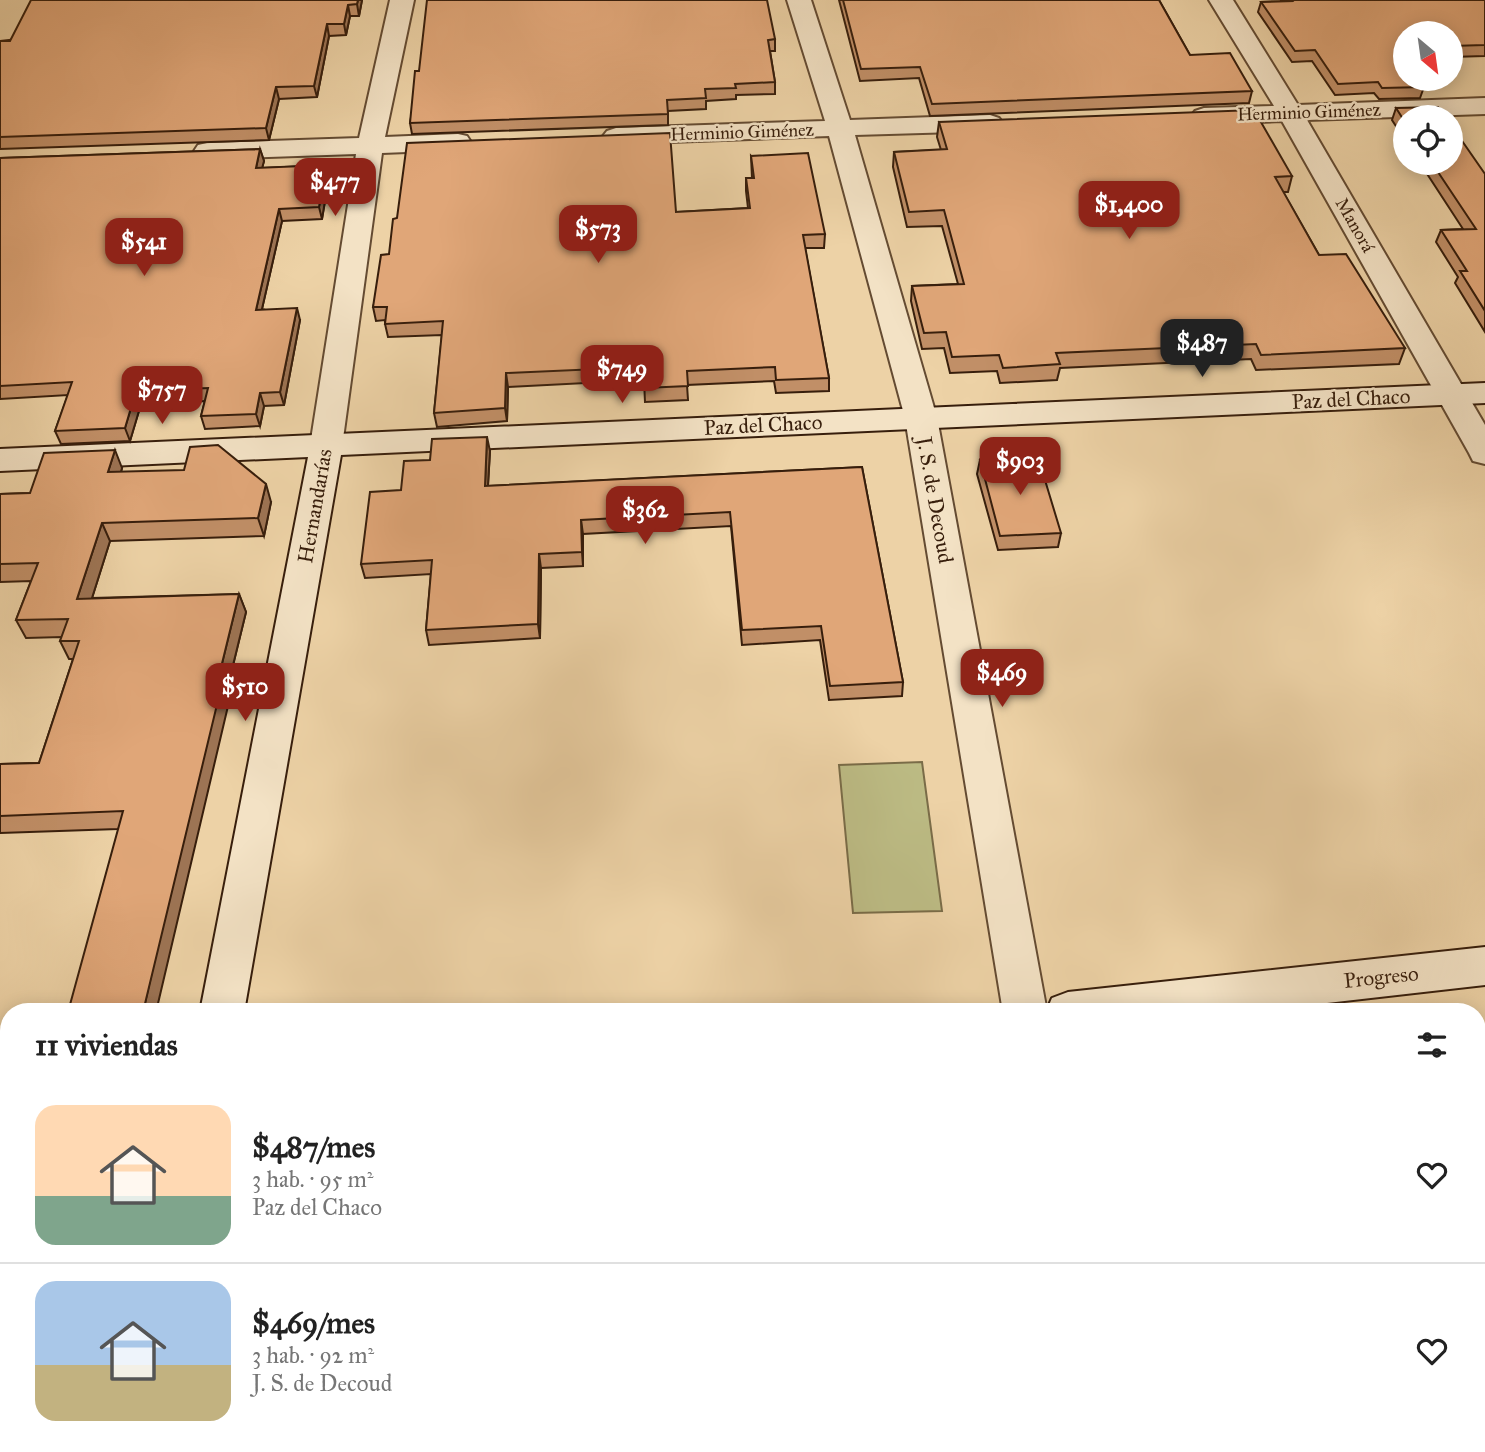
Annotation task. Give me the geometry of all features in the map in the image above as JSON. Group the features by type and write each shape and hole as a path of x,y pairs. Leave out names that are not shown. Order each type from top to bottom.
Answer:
{"street":[{"name":"Hernandarías","path":"224,1003 326,446 370,145 402,0"},
{"name":"J. S. de Decoud","path":"799,0 839,129 920,418 1023,1003"},
{"name":"Manorá","path":"1220,0 1290,112 1485,453"},
{"name":"Herminio Giménez","path":"1181,116 1485,106"},
{"name":"Herminio Giménez","path":"591,137 1017,122"},
{"path":"178,153 481,141"},
{"name":"Paz del Chaco","path":"0,460 1485,393"},
{"name":"Progreso","path":"1150,1003 1485,966"}],"shaded area":[{"path":"922,762 942,911 853,913 839,765"}],"building":[{"path":"31,0 358,0 357,4 348,5 344,24 327,24 314,86 276,87 266,128 0,137 0,41 10,41"},
{"path":"427,0 767,0 775,39 768,40 775,82 705,89 706,98 667,100 668,114 410,123 415,71 419,71"},
{"path":"843,0 1159,0 1190,55 1230,53 1252,91 932,104 920,67 861,69"},
{"path":"1485,0 1485,45 1463,46 1463,21 1393,21 1393,88 1382,88 1378,82 1338,84 1315,50 1295,51 1261,2"},
{"path":"1254,110 1292,176 1275,177 1319,255 1346,254 1405,348 1261,355 1256,344 1056,353 1060,364 1003,368 999,355 952,357 946,332 924,333 912,286 964,284 944,210 909,212 894,152 947,149 939,122"},
{"path":"670,133 676,212 750,208 746,178 754,178 751,156 808,153 825,234 803,235 829,378 776,380 775,367 687,371 688,386 644,388 643,367 506,373 505,408 434,413 443,321 385,324 387,307 373,307 381,255 389,254 393,219 397,218 407,143"},
{"path":"1463,142 1485,174 1485,311 1460,271 1467,271 1441,230 1476,229 1440,175 1463,175"},
{"path":"260,149 256,168 327,165 319,207 279,209 256,310 297,308 280,392 260,393 256,414 201,416 208,388 136,391 125,428 55,431 72,382 0,386 0,158"},
{"path":"487,437 485,486 862,467 903,682 830,686 821,626 742,630 730,512 581,520 582,552 539,554 538,624 426,630 432,560 361,564 370,492 401,490 404,461 430,460 432,439"},
{"path":"218,445 266,484 258,518 102,523 77,599 239,594 216,688 221,688 145,1003 70,1003 123,811 0,816 0,764 39,763 79,641 60,641 68,619 16,620 38,563 0,564 0,494 30,493 44,453 115,450 108,472 184,470 190,447"},
{"path":"1038,457 1061,533 1000,536 980,460"}]}
